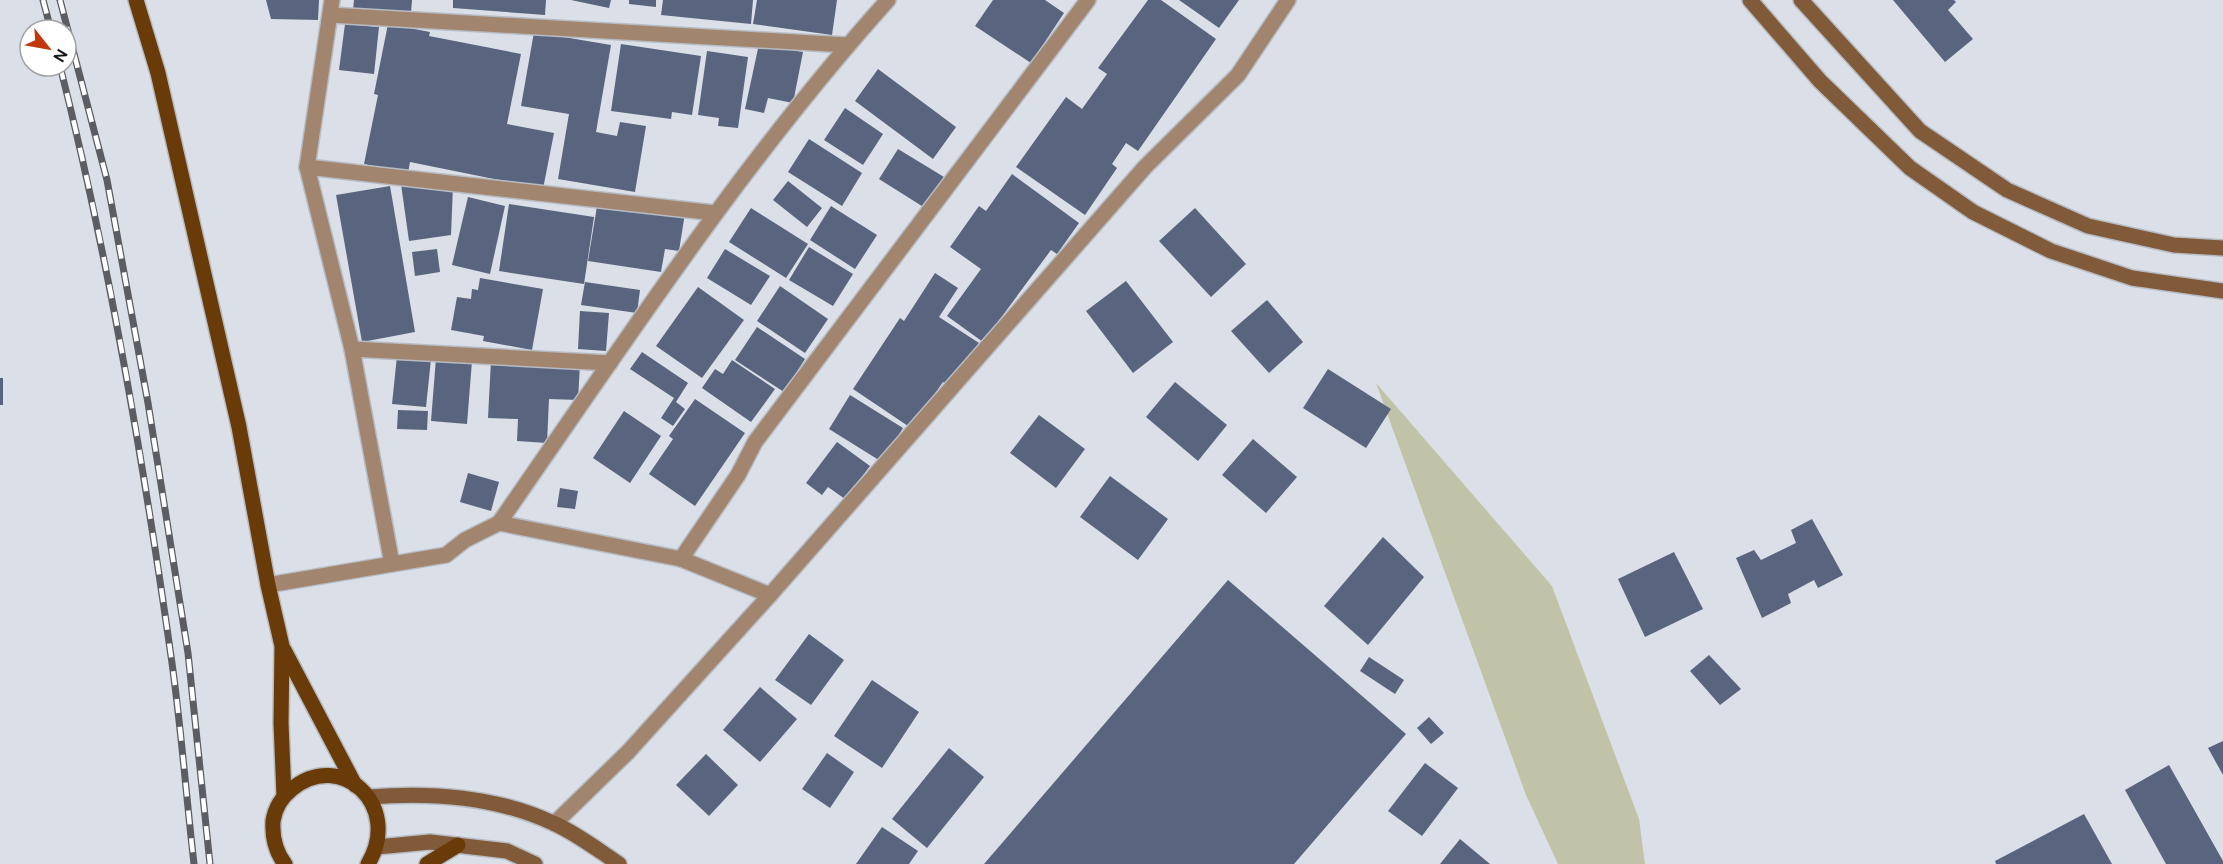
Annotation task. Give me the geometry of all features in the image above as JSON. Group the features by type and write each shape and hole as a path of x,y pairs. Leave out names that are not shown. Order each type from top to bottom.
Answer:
{"main road":[{"path":"136,0 158,73 239,427 268,585 282,646 281,723 284,796"},
{"path":"1750,0 1820,81 1910,168 1973,212 2050,251 2132,278 2223,291"},
{"path":"1801,0 1920,131 2007,190 2088,226 2174,245 2223,248"},
{"path":"282,646 356,785 369,797 377,813 380,830 377,847 368,864"},
{"path":"285,864 278,855 272,834 274,814 284,796 299,783 319,776 339,778 356,785"},
{"path":"369,797 407,794 508,806 555,823 620,864"},
{"path":"377,847 430,842 458,845 507,851 535,864"},
{"path":"427,864 458,845"}],"street":[{"path":"268,585 446,555 465,540 499,523 715,213 847,45 888,0"},
{"path":"555,823 628,752 770,595 1145,167 1238,75 1288,0"},
{"path":"681,559 738,475 755,442 1083,2"},
{"path":"392,564 352,349 307,167 331,7 847,45"},
{"path":"307,167 715,213"},
{"path":"352,349 610,363"},
{"path":"499,523 681,559 770,595"}],"green space":[{"path":"1376,383 1552,586 1639,819 1645,864 1558,864 1526,795"}],"building":[{"path":"266,0 319,0 318,20 271,19"},
{"path":"354,0 412,0 411,13 353,10"},
{"path":"453,0 546,0 545,15 453,8"},
{"path":"571,0 611,0 609,8"},
{"path":"629,0 656,0 656,7 629,4"},
{"path":"663,0 753,0 751,24 661,15"},
{"path":"757,0 837,0 832,35 753,24"},
{"path":"993,0 1045,0 1064,13 1031,63 975,26"},
{"path":"1148,0 1161,0 1216,39 1138,151 1126,143 1112,164 1117,168 1085,215 1016,167 1066,97 1082,109 1107,74 1098,68"},
{"path":"1179,0 1239,0 1219,28"},
{"path":"1893,0 1954,0 1956,2 1948,10 1973,39 1945,62"},
{"path":"345,24 379,27 374,74 339,70"},
{"path":"388,24 430,32 429,36 521,54 507,124 554,133 543,189 410,162 408,173 364,164 378,95 374,94"},
{"path":"534,32 611,45 596,132 617,136 620,122 646,126 635,192 558,179 569,114 521,106"},
{"path":"621,44 701,56 692,115 672,112 671,119 611,111"},
{"path":"759,44 803,52 793,103 768,98 764,113 745,109"},
{"path":"707,51 748,57 738,128 718,126 719,118 698,115"},
{"path":"878,69 956,127 933,159 855,101"},
{"path":"845,108 883,134 863,165 824,140"},
{"path":"809,139 862,173 842,206 788,172"},
{"path":"898,149 944,177 925,208 879,179"},
{"path":"1012,174 1079,223 1057,254 1051,250 983,342 947,316 981,269 950,247 979,206 986,211"},
{"path":"788,181 822,208 807,227 773,200"},
{"path":"401,184 453,186 451,235 409,241"},
{"path":"390,186 415,332 362,342 336,195"},
{"path":"468,197 505,206 490,274 452,265"},
{"path":"598,200 685,213 679,251 665,249 661,272 588,261"},
{"path":"509,204 594,217 584,284 499,271"},
{"path":"831,206 877,235 855,269 810,240"},
{"path":"751,208 808,244 786,278 729,242"},
{"path":"1195,208 1246,264 1211,297 1159,241"},
{"path":"809,247 853,274 833,306 789,280"},
{"path":"437,249 440,272 415,276 412,252"},
{"path":"725,249 770,276 751,305 707,278"},
{"path":"935,273 958,288 939,317 979,343 950,387 943,382 911,428 853,389 900,318 904,321"},
{"path":"480,278 543,289 532,350 483,341 484,336 451,330 457,297 471,299 472,289 478,290"},
{"path":"1126,281 1173,342 1133,373 1086,311"},
{"path":"585,282 640,290 637,313 581,305"},
{"path":"780,286 828,319 805,353 757,321"},
{"path":"698,287 744,320 702,378 656,346"},
{"path":"1267,300 1303,342 1269,373 1231,331"},
{"path":"580,311 609,313 606,351 578,349"},
{"path":"757,327 805,359 784,392 735,360"},
{"path":"642,352 688,383 676,402 685,409 673,426 661,418 674,398 630,369"},
{"path":"397,356 431,359 426,407 392,404"},
{"path":"436,358 472,361 467,424 431,421"},
{"path":"491,360 580,364 578,400 549,399 547,443 517,441 518,419 488,418"},
{"path":"732,360 775,389 751,422 702,388 715,369 723,374"},
{"path":"1328,369 1391,409 1366,448 1303,408"},
{"path":"0,378 3,378 3,405 0,405"},
{"path":"1175,382 1227,425 1198,461 1146,417"},
{"path":"850,395 903,428 882,462 829,429"},
{"path":"695,399 745,433 695,506 649,474 673,439 669,436"},
{"path":"398,410 428,411 427,430 397,429"},
{"path":"624,411 661,436 630,483 593,458"},
{"path":"1039,415 1085,449 1056,488 1010,453"},
{"path":"1253,439 1297,477 1266,513 1222,475"},
{"path":"837,442 870,466 845,499 828,487 822,495 806,483"},
{"path":"468,473 499,482 491,511 460,502"},
{"path":"1110,476 1168,519 1138,560 1080,517"},
{"path":"560,488 578,491 575,509 557,507"},
{"path":"1812,519 1843,575 1818,588 1814,580 1788,594 1791,603 1762,618 1736,558 1754,550 1761,560 1796,543 1791,530"},
{"path":"1383,537 1424,577 1368,645 1324,606"},
{"path":"1674,552 1703,609 1645,637 1618,579"},
{"path":"1228,580 1406,734 1294,864 984,864"},
{"path":"809,634 844,660 811,705 775,680"},
{"path":"1709,655 1741,689 1720,705 1690,671"},
{"path":"1369,657 1404,680 1395,694 1360,671"},
{"path":"872,680 919,712 882,768 834,736"},
{"path":"760,687 797,719 760,762 723,730"},
{"path":"1429,717 1444,733 1431,744 1417,728"},
{"path":"2223,741 2223,775 2208,748"},
{"path":"949,748 984,777 927,848 892,819"},
{"path":"827,753 854,772 830,808 802,789"},
{"path":"706,754 738,785 709,816 676,785"},
{"path":"1425,763 1458,788 1422,836 1388,811"},
{"path":"2169,765 2223,864 2166,864 2125,790"},
{"path":"2084,814 2112,864 1996,864 1995,861"},
{"path":"882,827 918,851 909,864 856,864"},
{"path":"1460,839 1490,864 1440,864"}],"railway":[{"path":"43,0 48,18"},
{"path":"60,0 107,180 148,403 188,653 210,864"},
{"path":"63,78 94,212 136,434 175,682 194,864"}]}
